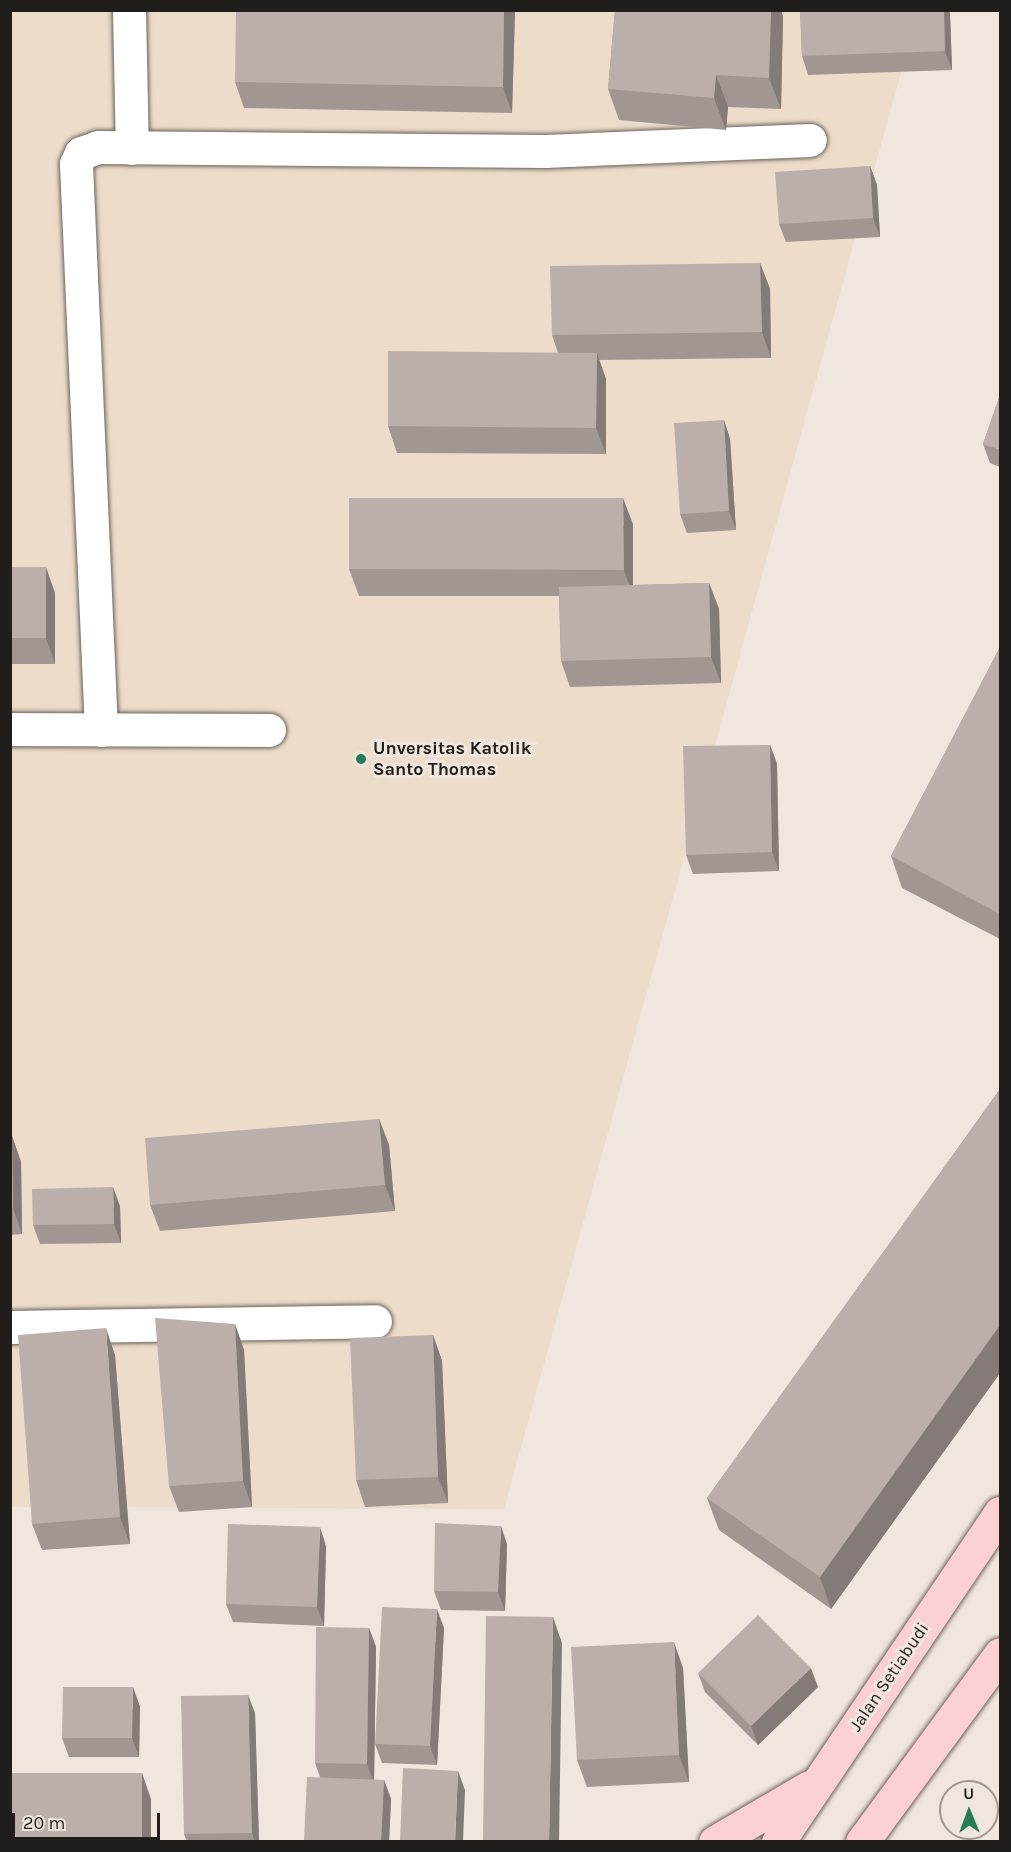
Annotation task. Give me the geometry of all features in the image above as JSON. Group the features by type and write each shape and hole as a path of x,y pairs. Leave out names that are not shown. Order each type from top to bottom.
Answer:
{"main road":[{"name":"Jalan Setiabudi","path":"778,1842 1000,1513"},
{"path":"862,1842 1000,1654"},
{"path":"715,1842 816,1784"}],"street":[{"path":"129,10 132,148"},
{"path":"101,730 76,164 81,153 90,149 132,148 545,151 810,140"},
{"path":"10,729 269,730"},
{"path":"10,1327 375,1321"}],"shaded area":[{"name":"Unversitas Katolik Santo Thomas","path":"11,11 918,11 504,1509 11,1507"}],"building":[{"path":"236,10 504,10 503,87 235,82"},
{"path":"615,10 771,10 769,78 716,75 714,98 608,89"},
{"path":"800,10 944,10 945,51 802,56"},
{"path":"870,166 873,218 779,224 775,172"},
{"path":"760,263 762,332 552,335 550,266"},
{"path":"388,351 597,353 596,428 388,426"},
{"path":"1000,395 1000,450 983,444"},
{"path":"724,420 729,511 680,514 674,423"},
{"path":"349,498 623,498 624,570 349,569"},
{"path":"10,567 46,567 46,638 10,638"},
{"path":"709,583 711,657 561,661 559,587"},
{"path":"1000,647 1000,914 891,856"},
{"path":"770,745 772,852 686,855 683,746"},
{"path":"1000,1089 1000,1325 820,1577 707,1498"},
{"path":"379,1119 385,1185 150,1205 145,1138"},
{"path":"10,1136 12,1136 13,1208 10,1208"},
{"path":"113,1187 114,1224 33,1225 32,1189"},
{"path":"155,1318 235,1324 243,1481 169,1486"},
{"path":"106,1328 120,1517 32,1524 18,1335"},
{"path":"433,1335 438,1477 356,1480 350,1338"},
{"path":"435,1523 501,1526 498,1592 434,1591"},
{"path":"228,1524 320,1527 317,1607 226,1604"},
{"path":"382,1607 437,1609 430,1746 375,1744"},
{"path":"758,1615 811,1668 751,1726 698,1673"},
{"path":"486,1616 553,1617 549,1842 483,1842"},
{"path":"316,1627 369,1628 367,1764 315,1763"},
{"path":"674,1642 679,1755 577,1760 571,1647"},
{"path":"63,1687 133,1687 132,1738 62,1738"},
{"path":"248,1695 252,1833 184,1834 181,1696"},
{"path":"403,1768 458,1771 455,1842 400,1842"},
{"path":"11,1773 142,1773 142,1842 11,1842"},
{"path":"307,1777 384,1780 381,1842 304,1842"}],"place":[{"name":"Unversitas Katolik Santo Thomas","path":"361,759"}]}
